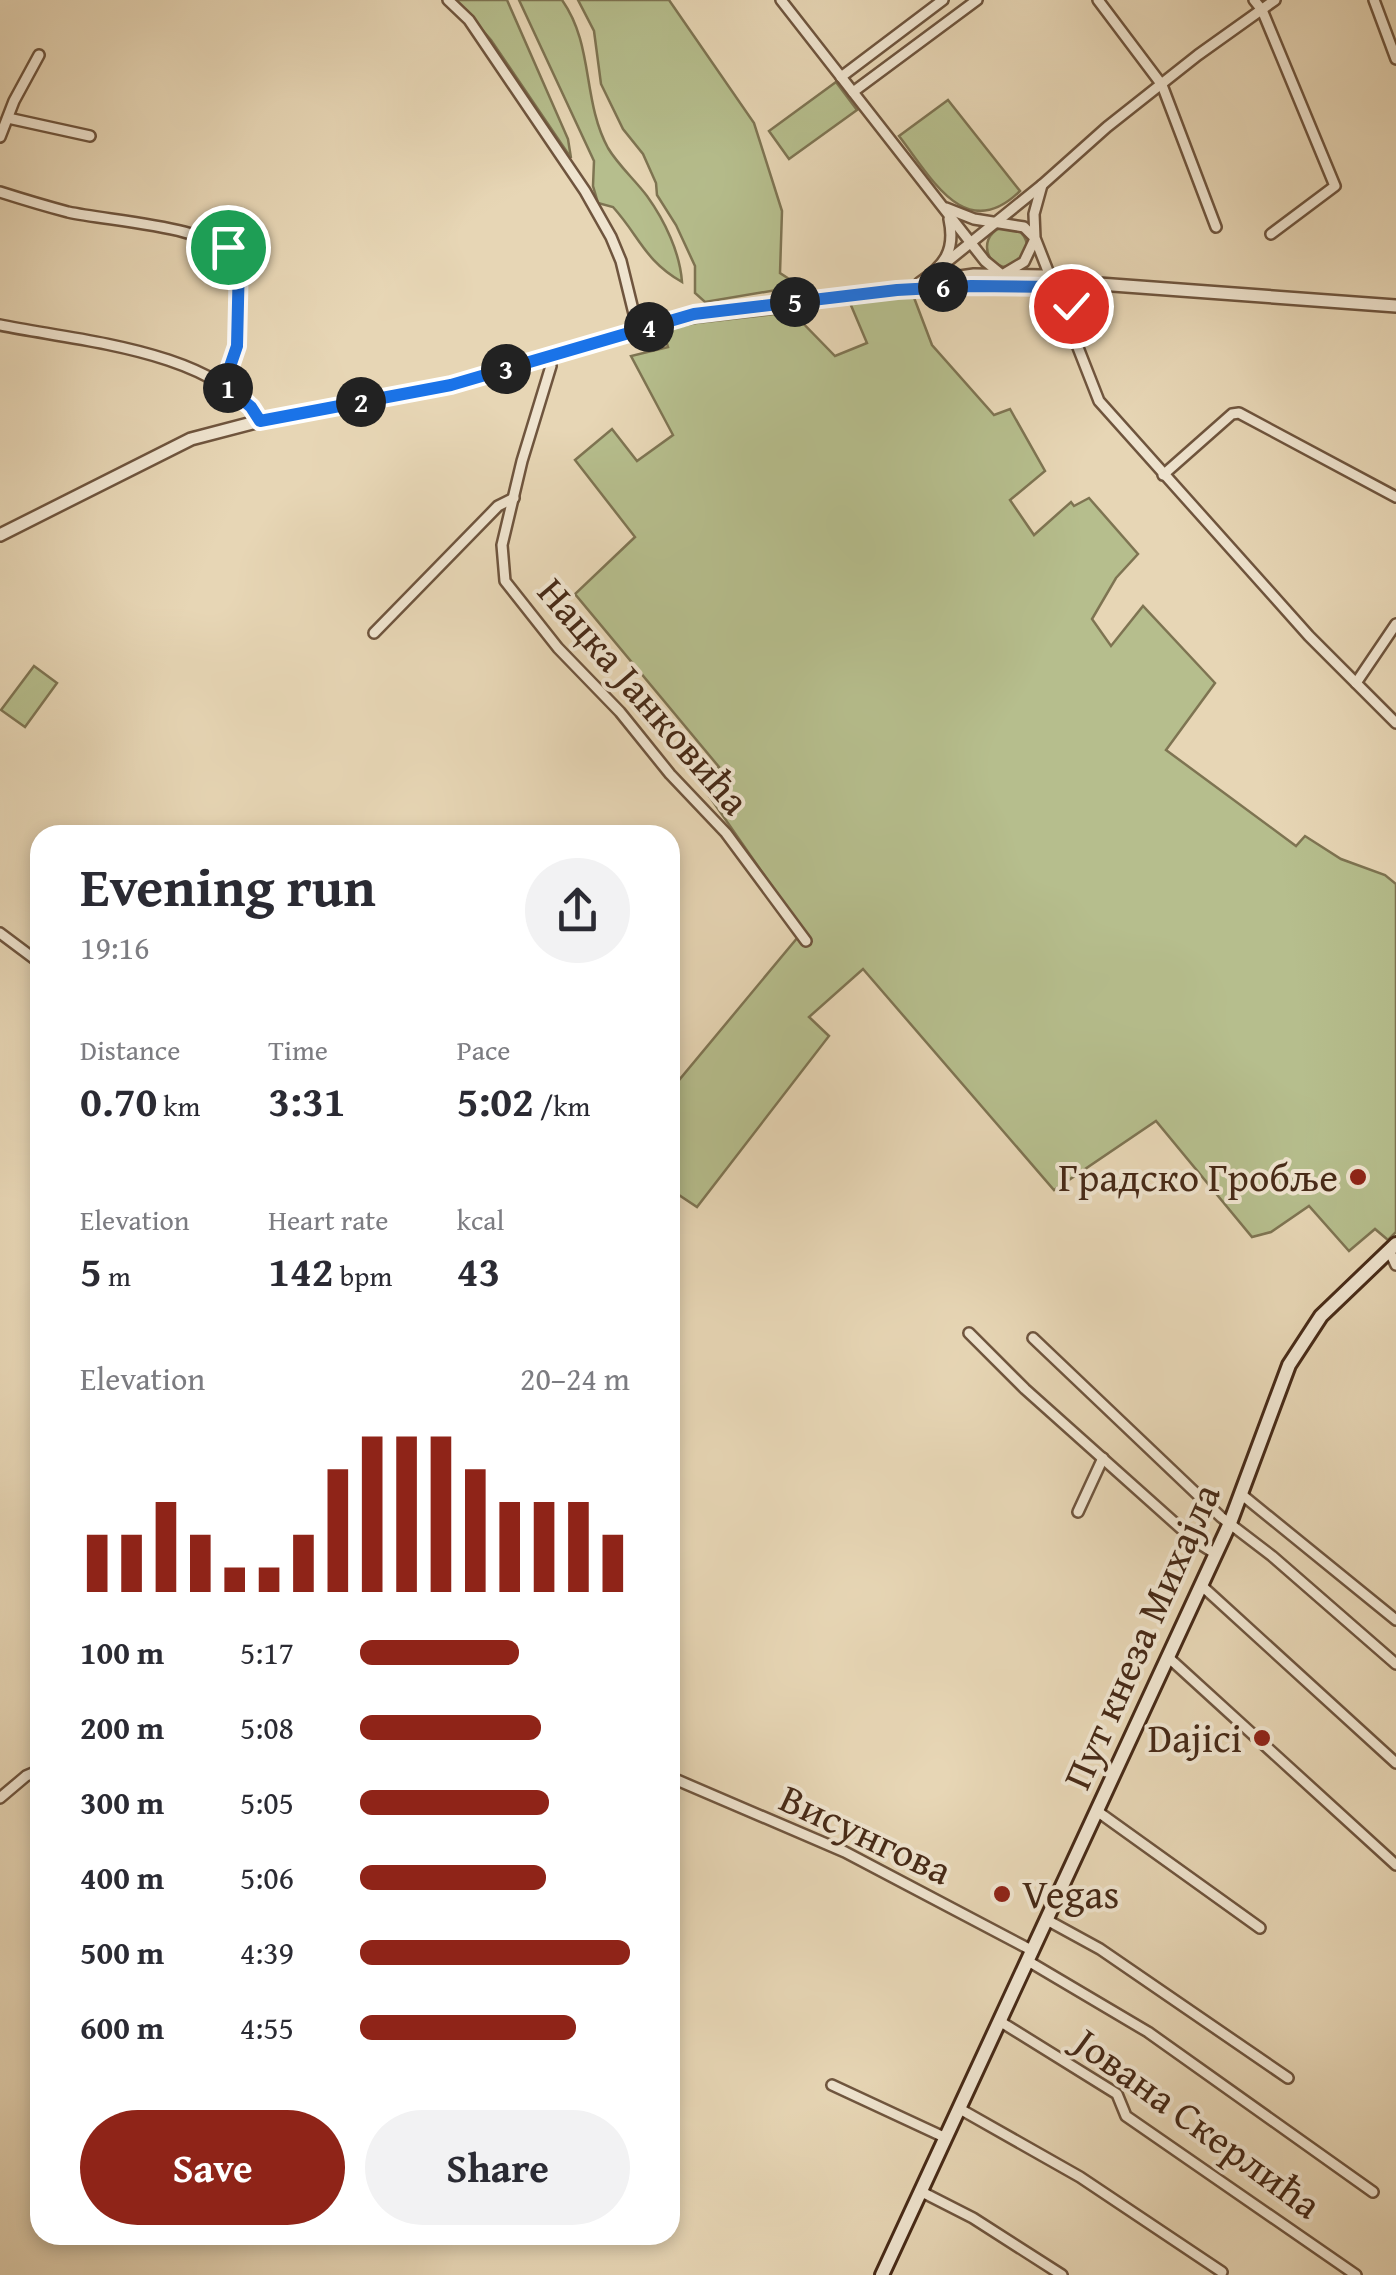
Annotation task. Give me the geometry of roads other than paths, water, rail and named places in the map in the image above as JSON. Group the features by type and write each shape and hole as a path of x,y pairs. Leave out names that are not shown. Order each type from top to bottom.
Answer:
{"main road":[{"name":"Пут кнеза Михајла","path":"882,2275 1202,1586 1230,1523 1284,1375 1300,1344 1334,1301 1394,1255"}],"street":[{"path":"448,0 469,20 585,191 617,248 638,330"},
{"path":"782,0 985,261 1028,286"},
{"path":"841,77 943,0"},
{"path":"852,92 977,0"},
{"path":"1098,0 1162,85 1216,227"},
{"path":"1254,0 1262,10 1335,186 1271,234"},
{"path":"919,283 1042,185 1107,127 1275,0"},
{"path":"1374,0 1396,59"},
{"path":"0,137 19,90 40,55"},
{"path":"8,118 90,136"},
{"path":"971,286 1024,262 1034,238 1034,214 1042,185"},
{"path":"0,192 72,212 174,230 228,247 239,260 237,346 224,384"},
{"path":"943,208 992,224 1024,226 1058,287 1094,392 1163,475 1396,723"},
{"path":"943,208 952,239 944,264"},
{"path":"985,261 983,247 992,224"},
{"path":"897,290 952,277 1002,274 1058,287 1084,283"},
{"path":"1067,316 1084,283"},
{"path":"0,535 192,439 260,421 451,385 694,314 897,290 1058,287 1084,283 1396,306"},
{"path":"0,326 186,364 224,384 251,407 260,421"},
{"name":"Нацка Јанковића","path":"548,356 551,366 502,545 505,581 558,648 726,833 806,941"},
{"path":"1163,475 1232,414 1239,413 1396,497"},
{"path":"374,633 498,506 514,498"},
{"path":"1356,683 1396,624"},
{"path":"0,933 30,956"},
{"path":"970,1334 1025,1389 1195,1541 1216,1554"},
{"path":"1033,1338 1230,1523 1396,1664"},
{"path":"1078,1512 1103,1458"},
{"path":"1241,1494 1396,1620"},
{"path":"1202,1586 1396,1764"},
{"path":"1169,1658 1396,1865"},
{"path":"0,1798 30,1774"},
{"name":"Висунгова","path":"680,1782 845,1852 1031,1956 1148,2032 1373,2192"},
{"path":"1098,1811 1260,1928"},
{"path":"1048,1920 1100,1949 1288,2078"},
{"name":"Јована Скерлића","path":"1001,2022 1117,2094 1126,2116 1356,2275"},
{"path":"832,2085 946,2138"},
{"path":"960,2109 1080,2177 1222,2272"},
{"path":"922,2192 973,2218 1062,2275"}],"place":[{"name":"Градско Гробље","path":"1358,1177"},
{"name":"Dajici","path":"1262,1738"},
{"name":"Vegas","path":"1002,1894"}]}
